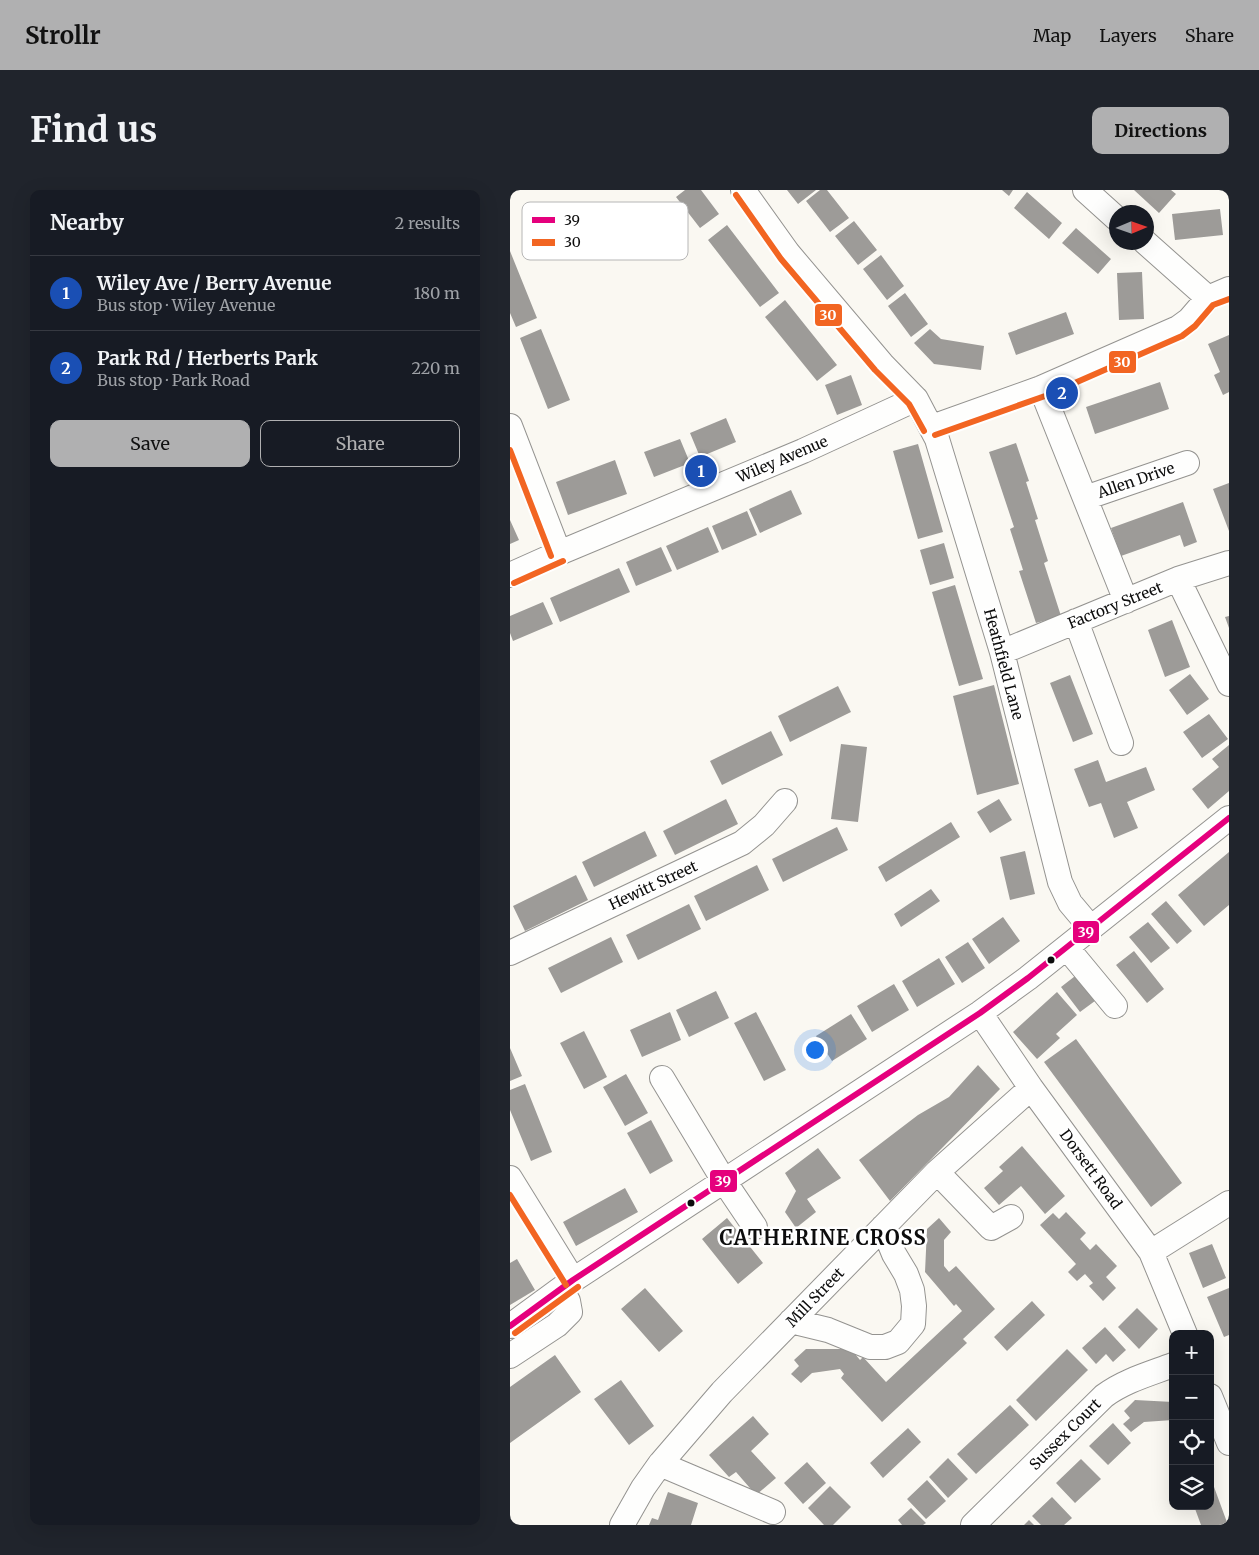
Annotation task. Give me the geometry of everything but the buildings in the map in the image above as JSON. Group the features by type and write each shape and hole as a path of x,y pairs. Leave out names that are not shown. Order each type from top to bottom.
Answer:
{"street":[{"name":"Heathfield Lane","path":"743,190 788,253 882,364 916,399 938,439 1002,652 1060,882 1070,903 1091,928"},
{"path":"1085,190 1109,212"},
{"path":"932,427 1041,388 1178,328 1218,293 1154,248"},
{"name":"Allen Drive","path":"1041,388 1126,601"},
{"name":"Wiley Avenue","path":"510,575 803,451 916,399"},
{"path":"510,426 559,553"},
{"name":"Allen Drive","path":"1085,498 1187,463"},
{"name":"Factory Street","path":"1002,652 1178,580 1229,563"},
{"path":"1178,580 1229,684"},
{"path":"1076,622 1121,744"},
{"name":"Hewitt Street","path":"510,953 742,843 764,825 785,802"},
{"path":"510,1326 567,1285 980,1013 1067,948 1229,818"},
{"path":"1067,948 1115,1006"},
{"name":"Dorsett Road","path":"980,1013 1031,1088 1151,1252 1183,1330"},
{"path":"662,1078 724,1181 755,1227"},
{"name":"Mill Street","path":"622,1525 643,1488 660,1464 722,1392 937,1172 1031,1088"},
{"path":"937,1172 991,1228 1011,1217"},
{"path":"510,1178 567,1285 570,1312 557,1325 510,1356"},
{"path":"1151,1252 1229,1203"},
{"path":"791,1321 828,1330 870,1347 885,1347 898,1342 913,1324 914,1306 912,1290 883,1227"},
{"name":"Sussex Court","path":"973,1525 1104,1396 1114,1388 1129,1381 1169,1366"},
{"path":"1214,1406 1229,1443"},
{"path":"660,1464 772,1512"}],"transit line":[{"name":"30","path":"736,195 781,259 875,370 909,404 924,431"},
{"name":"30","path":"935,435 1045,396 1182,336 1195,326 1213,305 1229,299"},
{"name":"30","path":"510,450 551,556"},
{"name":"30","path":"514,583 563,561"},
{"name":"39","path":"510,1326 573,1280 980,1013 1028,978 1229,818"},
{"name":"30","path":"510,1195 566,1285"},
{"name":"30","path":"515,1333 578,1287"}],"place":[{"name":"Park Rd / Herberts Park","path":"1062,393"},
{"name":"Wiley Ave / Berry Avenue","path":"701,471"}],"district":[{"name":"CATHERINE CROSS","path":"823,1237"}]}
